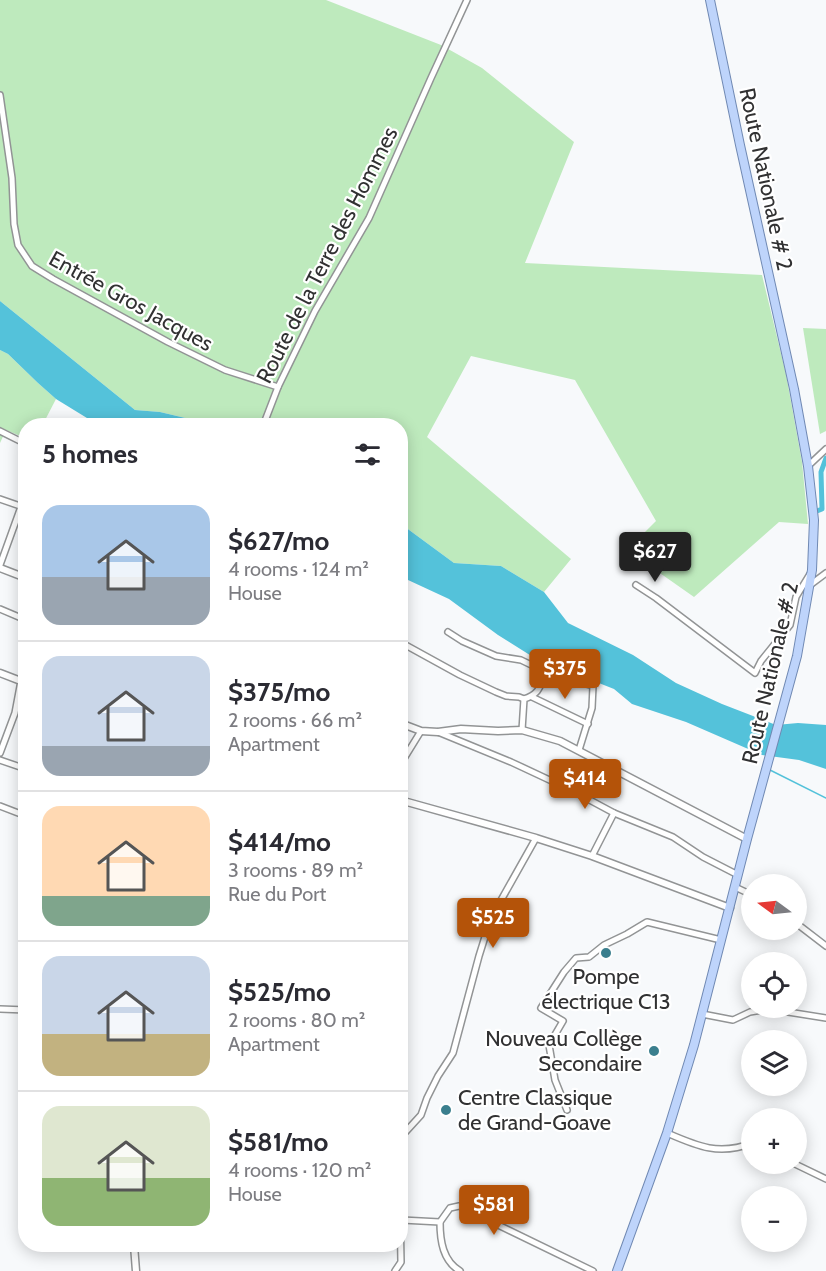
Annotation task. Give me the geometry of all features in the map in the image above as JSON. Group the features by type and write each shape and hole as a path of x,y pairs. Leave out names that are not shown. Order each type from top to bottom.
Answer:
{"main road":[{"name":"Route Nationale # 2","path":"617,1271 667,1133 702,1014 797,656 812,570 814,520 808,466 794,389 710,0"}],"street":[{"name":"Route de la Terre des Hommes","path":"266,418 278,387 315,311 369,218 467,0"},
{"name":"Entrée Gros Jacques","path":"0,95 12,178 14,224 18,245 32,266 168,342 225,370 278,387"},
{"path":"0,431 18,440"},
{"path":"808,466 826,449"},
{"path":"0,499 18,505"},
{"path":"18,520 0,566 18,574"},
{"path":"636,585 754,673 790,625 796,597 812,570"},
{"path":"810,585 826,573"},
{"path":"0,609 18,617"},
{"path":"448,632 496,656 521,660 546,672 593,686 592,708 579,750"},
{"path":"408,646 460,675 506,696 524,699 532,697 538,692 546,672"},
{"path":"0,673 18,680"},
{"path":"532,697 588,724"},
{"path":"522,730 524,699"},
{"path":"0,753 18,701"},
{"path":"408,726 421,731 438,732 461,729 522,730 560,741 747,839"},
{"path":"408,752 421,731"},
{"path":"438,732 511,762 614,813 673,837 703,857 738,875"},
{"path":"0,760 18,766"},
{"path":"408,802 592,856 730,908"},
{"path":"0,806 18,813"},
{"path":"592,856 614,813"},
{"path":"408,1129 421,1115 438,1076 453,1053 489,924 536,838"},
{"path":"735,887 741,890"},
{"path":"567,1110 555,1080 549,1046 562,1021 541,1008 564,972 576,958 589,957 604,945 647,922 721,940"},
{"path":"807,931 826,946"},
{"path":"0,1009 18,1010"},
{"path":"702,1014 733,1020 750,1012 769,1009 826,1018"},
{"path":"667,1133 697,1145 723,1149 741,1147"},
{"path":"807,1170 826,1179"},
{"path":"460,1271 453,1267 444,1253 440,1222 450,1208 459,1206 593,1271"},
{"path":"408,1220 440,1222"},
{"path":"135,1252 136,1271"},
{"path":"395,1271 401,1262 401,1252"}],"green space":[{"path":"0,0 326,0 441,45 482,68 574,142 525,263 762,275 786,374 802,462 808,524 779,522 694,597 627,550 656,521 575,380 471,356 427,437 571,559 544,592 501,566 454,563 408,529 408,418 185,418 160,412 135,410 0,301"},
{"path":"803,328 826,329 826,431 820,434"},
{"path":"0,350 8,354 56,399 46,418 18,418 18,435 6,430 0,443"}],"water":[{"path":"0,301 135,410 160,412 185,418 87,418 56,399 8,354 0,350"},
{"path":"408,529 454,563 501,566 544,592 568,623 633,655 676,683 776,725 798,723 826,725 826,769 799,760 762,755 686,722 632,704 614,689 533,657 449,599 408,580"}],"waterway":[{"path":"817,511 822,509 821,472 826,458"},
{"path":"768,769 826,798"}],"place":[{"name":"Pompe électrique C13","path":"606,953"},
{"name":"Nouveau Collège Secondaire","path":"654,1051"},
{"name":"Centre Classique de Grand-Goave","path":"446,1110"}]}
